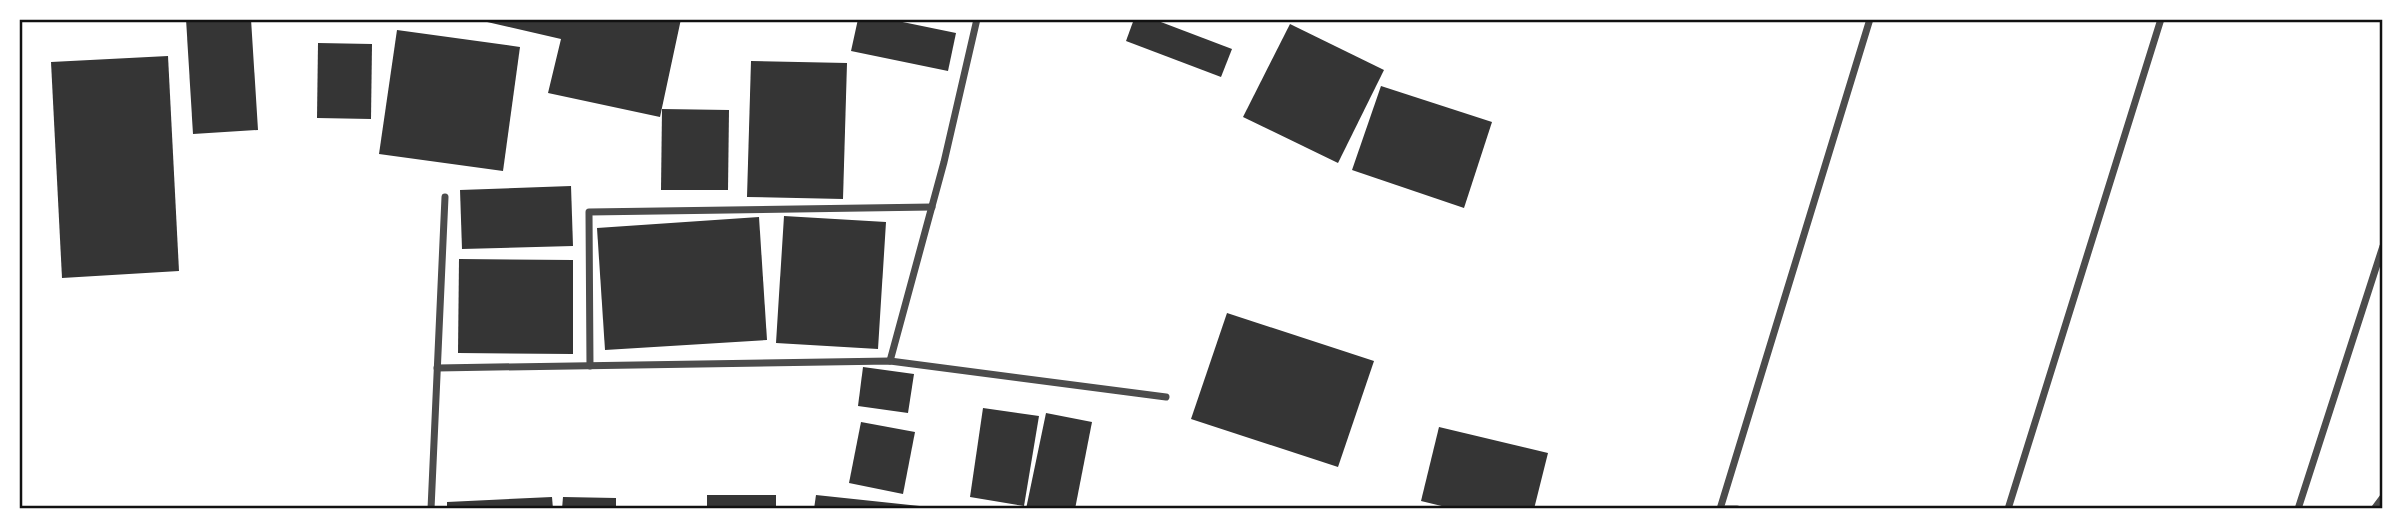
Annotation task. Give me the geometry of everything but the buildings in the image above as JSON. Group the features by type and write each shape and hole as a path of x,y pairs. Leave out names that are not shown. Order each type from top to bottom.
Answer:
{"street":[{"path":"890,360 932,207 977,19"},
{"path":"1737,509 1720,509 1870,19"},
{"path":"2008,509 2161,19"},
{"path":"431,509 445,197"},
{"path":"590,366 589,212 932,207"},
{"path":"2298,509 2383,246"},
{"path":"437,368 890,360 1166,397"},
{"path":"2374,509 2383,498"}]}
